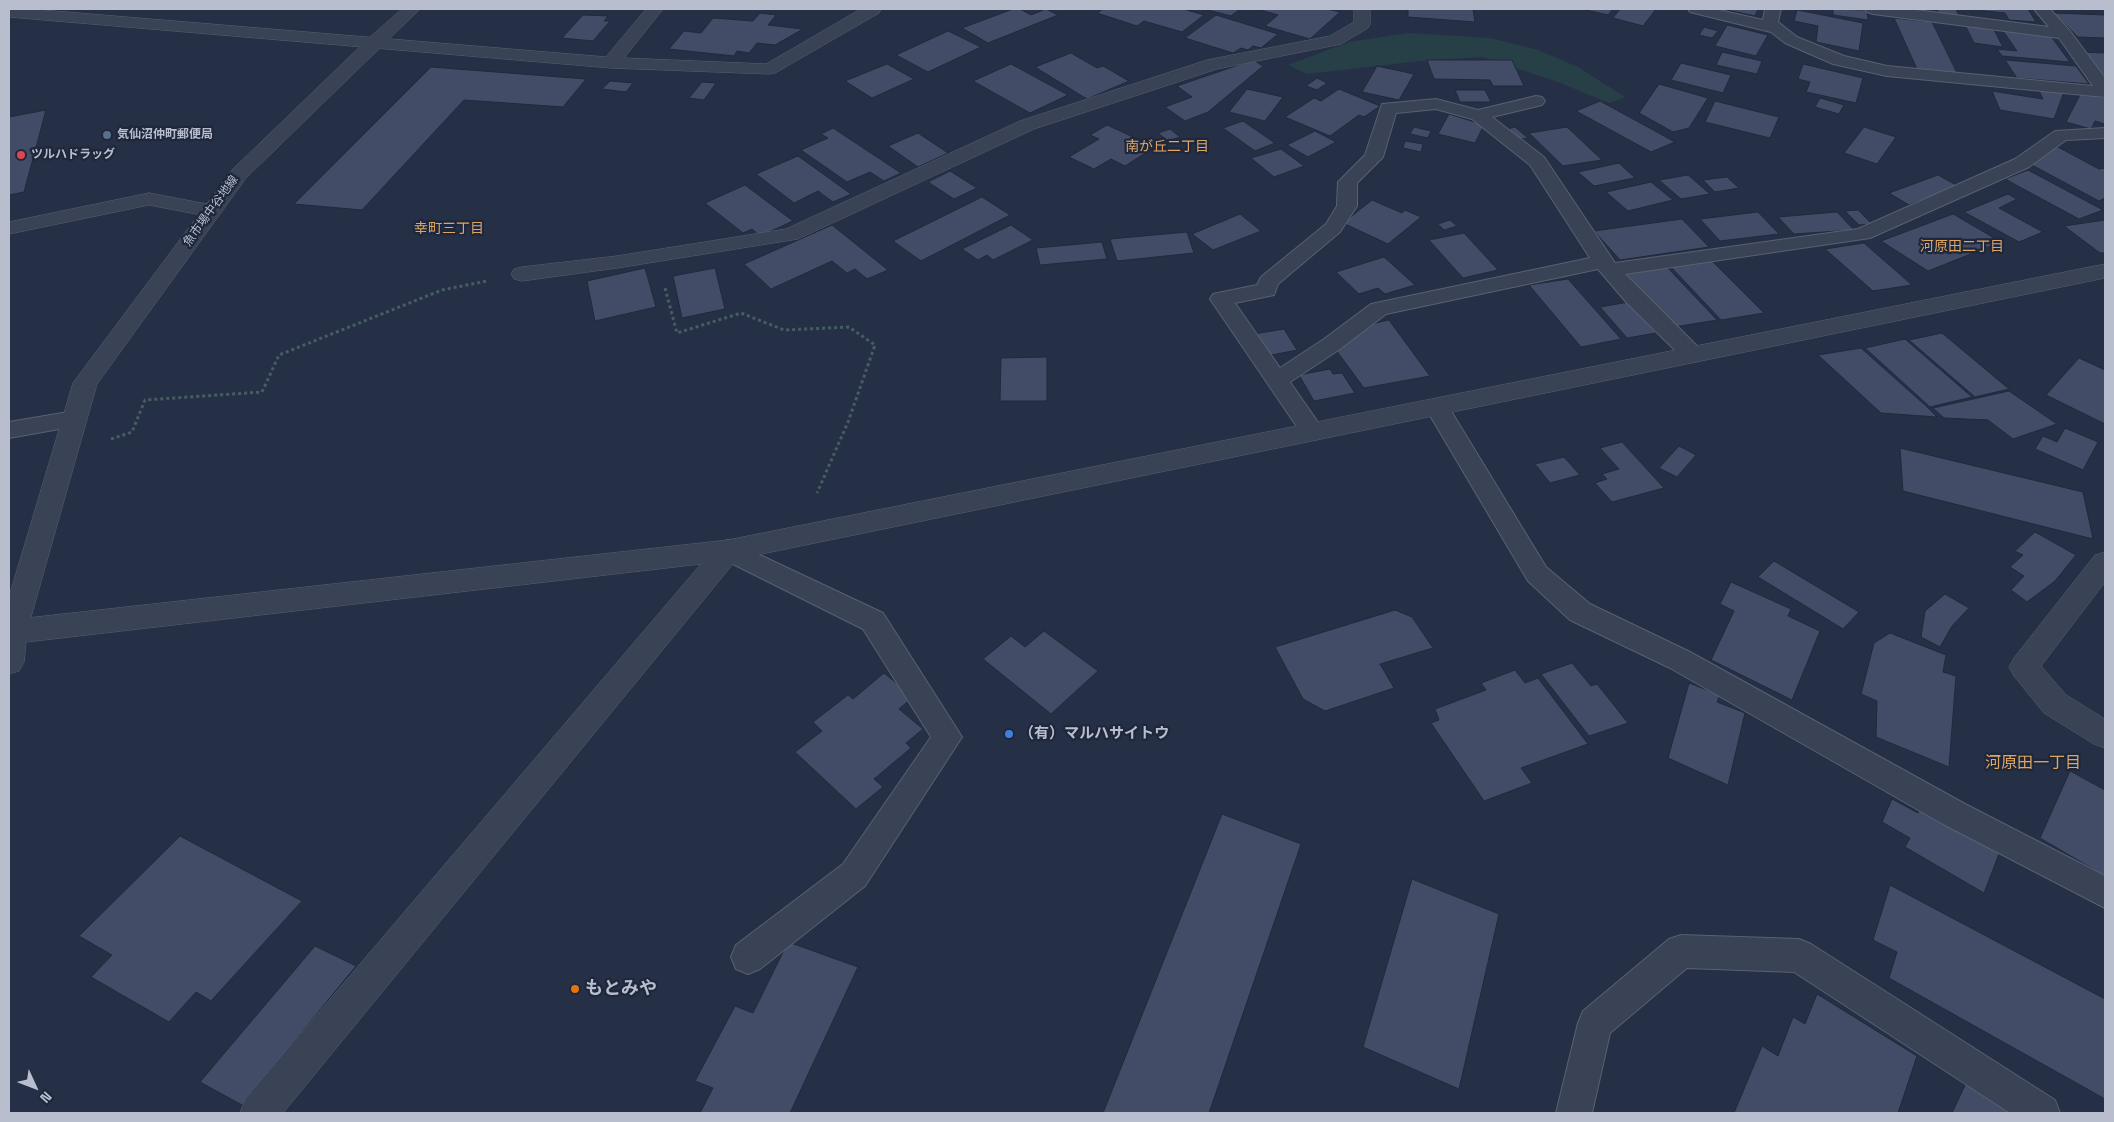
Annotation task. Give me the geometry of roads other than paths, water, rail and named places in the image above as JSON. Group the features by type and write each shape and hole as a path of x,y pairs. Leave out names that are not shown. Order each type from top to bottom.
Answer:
{"street":[{"path":"156,24 176,9"},
{"name":"魚市場中谷地線","path":"9,662 11,632 85,383 239,174 374,42 412,9"},
{"path":"611,63 655,9"},
{"path":"9,12 611,63 769,69 873,9"},
{"path":"522,274 791,235 1028,126 1213,64 1335,40 1362,24 1362,9"},
{"path":"9,228 149,199 212,211"},
{"path":"11,632 728,550 2105,272"},
{"path":"259,1113 728,550"},
{"path":"2105,562 2024,667 2055,704 2105,735"}],"lane":[{"path":"1696,9 1776,28"},
{"path":"1773,9 1770,23 1791,40 1839,60 1887,71 2105,91"},
{"path":"1873,9 2064,34"},
{"path":"2042,9 2064,34 2105,91"},
{"path":"1478,116 1536,101"},
{"path":"1312,431 1221,299 1267,290 1268,282 1333,228 1348,206 1348,182 1374,157 1388,108 1436,104 1478,116 1536,161 1606,266 1693,355"},
{"path":"1277,380 1332,344 1380,309 1606,266 1863,234 2022,163 2061,135 2105,133"},
{"path":"1437,406 1537,574 1580,612 1680,660 1954,814 2105,893"},
{"path":"9,430 74,419"},
{"path":"728,550 873,621 947,737 854,875 748,956"},
{"path":"1574,1113 1595,1024 1680,951 1799,956 2042,1113"}],"place":[{"name":"気仙沼仲町郵便局","path":"107,135"},
{"name":"ツルハドラッグ","path":"21,155"},
{"name":"（有）マルハサイトウ","path":"1009,734"},
{"name":"もとみや","path":"575,989"}],"district":[{"name":"南が丘二丁目","path":"1167,147"},
{"name":"幸町三丁目","path":"449,229"},
{"name":"河原田二丁目","path":"1962,247"},
{"name":"河原田一丁目","path":"2033,764"}]}
